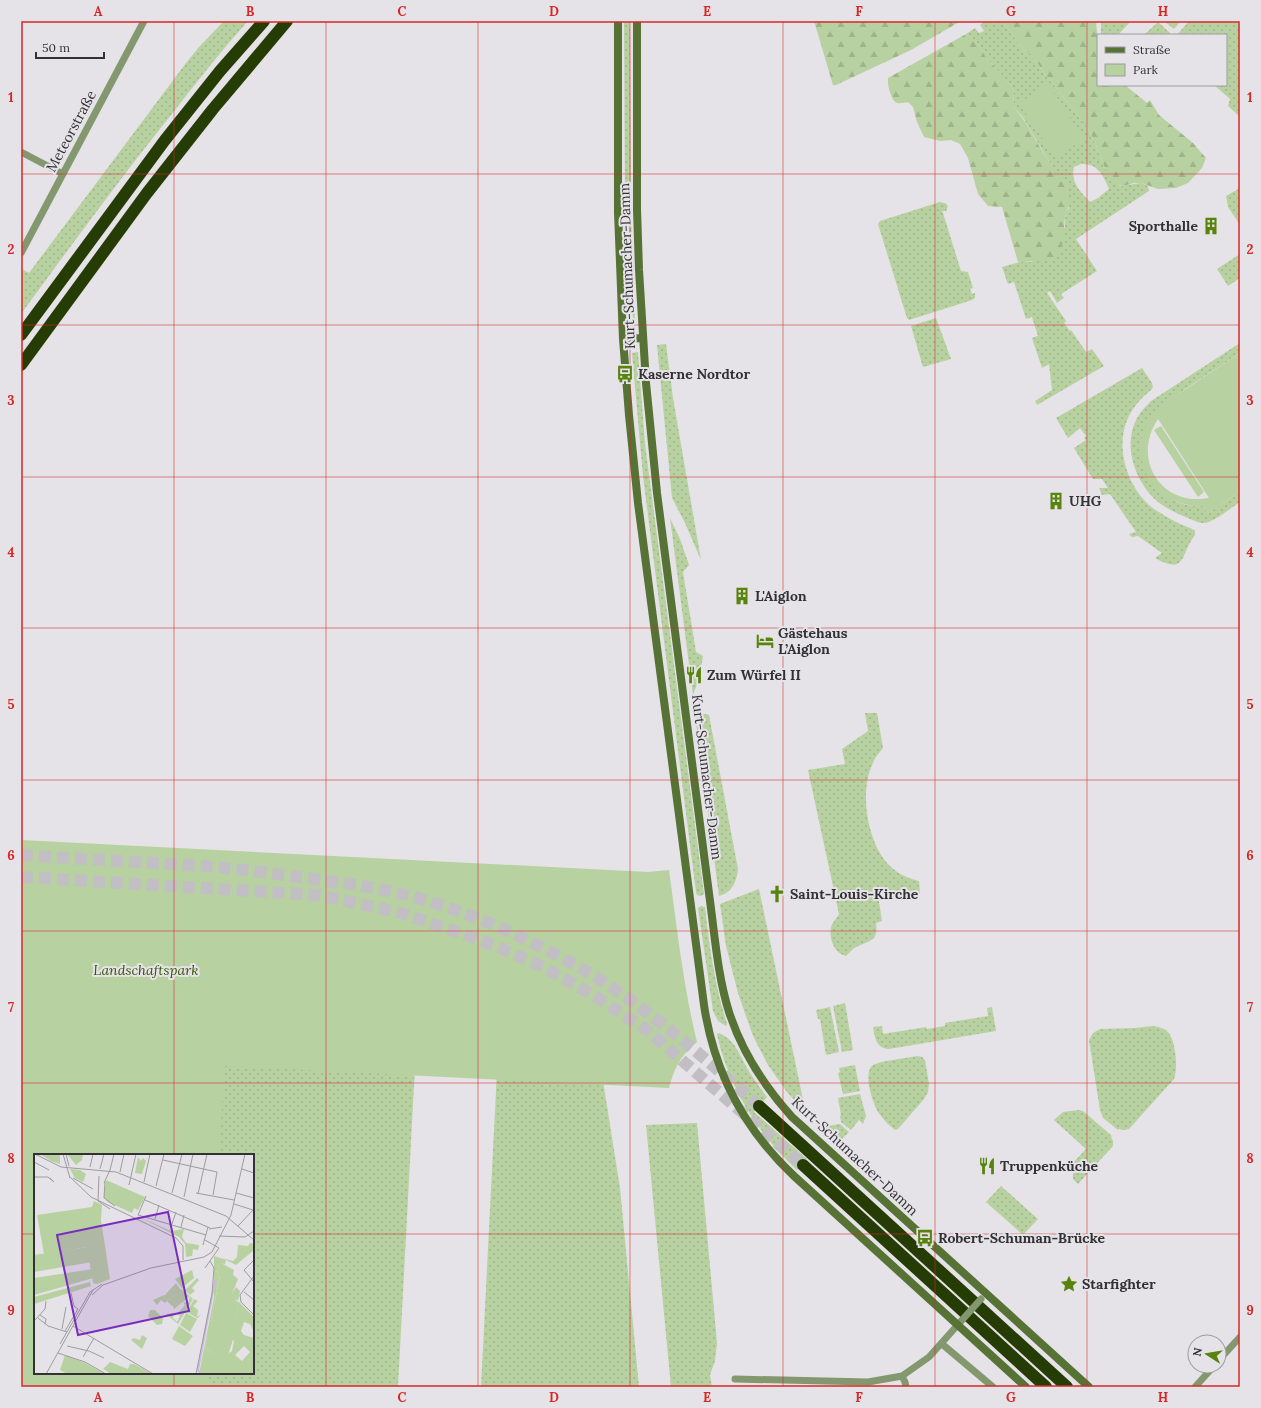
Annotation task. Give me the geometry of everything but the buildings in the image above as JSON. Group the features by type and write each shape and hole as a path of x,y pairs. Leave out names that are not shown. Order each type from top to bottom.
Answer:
{"highway":[{"path":"21,335 165,140 220,71 264,21"},
{"path":"21,365 147,193 213,109 287,21"},
{"path":"759,1106 1067,1387"},
{"path":"803,1165 1046,1387"}],"main road":[{"name":"Kurt-Schumacher-Damm","path":"618,21 618,212 623,339 629,415 638,503 706,1018 719,1066 728,1088 744,1117 774,1157 961,1322 1026,1387"},
{"name":"Kurt-Schumacher-Damm","path":"637,21 637,209 642,338 650,434 720,976 731,1018 756,1070 772,1093 792,1117 984,1296 1089,1387"},
{"path":"623,339 642,338"}],"street":[{"name":"Meteorstraße","path":"21,253 144,21"},
{"path":"21,152 63,174"},
{"path":"735,1379 868,1382 902,1376 929,1357 984,1296"},
{"path":"1227,1351 1240,1337"},
{"path":"942,1344 993,1387"},
{"path":"1195,1387 1207,1374"},
{"path":"902,1376 906,1387"},
{"path":"754,1387 755,1379"}],"green space":[{"path":"224,21 248,21 209,67 133,164 21,314 22,269 29,273 186,63"},
{"path":"624,21 629,21 630,28 631,212 635,326 633,324 628,212 625,194"},
{"path":"814,21 961,21 911,50 836,85 833,85"},
{"path":"985,21 993,21 994,23 997,21 1002,21 1024,50 1031,54 1090,131 1105,168 1120,186 1141,183 1148,186 1149,191 1076,239 1097,271 1061,294 1064,298 1057,303 1050,291 1047,293 1066,321 1064,323 1070,331 1071,330 1086,352 1092,349 1104,366 1037,405 1035,401 1052,390 1049,364 1042,368 1032,338 1038,336 1032,317 1026,319 1014,282 1008,284 1002,267 1023,261 1032,262 1065,227 1066,212 1069,208 1067,186 1047,158 1022,116 1013,107 1014,92 1011,85 987,59 979,45 966,34 975,28 979,33 984,31 980,25","holes":["1081,164 1087,164 1099,171 1109,189 1098,198 1090,202 1079,190 1073,177 1074,167"]},
{"path":"1002,21 1096,21 1097,86 1126,86 1147,103 1150,100 1159,115 1193,143 1206,158 1202,168 1188,183 1176,188 1158,189 1141,183 1123,186 1116,184 1109,178 1090,131 1031,54 1024,50"},
{"path":"1101,21 1131,21 1119,34 1101,34"},
{"path":"1164,21 1181,21 1174,29"},
{"path":"1189,21 1235,21 1240,25 1240,117 1228,106 1230,99 1215,86 1227,86 1227,34 1178,34"},
{"path":"1158,22 1170,33 1170,34 1145,34"},
{"path":"966,34 979,45 987,59 1011,85 1014,92 1013,107 1023,119 1043,152 1063,180 1071,197 1065,217 1062,244 1058,254 1050,259 1018,262 1002,207 988,206 978,194 968,158 960,144 951,140 940,141 924,137 917,122 913,107 908,102 895,102 891,96 888,78"},
{"path":"1048,84 1084,139 1055,158 1019,103"},
{"path":"1240,188 1240,225 1228,207 1226,196"},
{"path":"940,202 945,203 948,206 946,211 942,211 961,271 968,272 973,288 970,289 972,294 975,293 975,298 909,320 907,318 878,224 880,221"},
{"path":"1240,254 1240,278 1228,286 1217,269"},
{"path":"936,318 951,359 923,367 911,326"},
{"path":"1240,343 1240,353 1159,407 1148,422 1142,437 1141,452 1144,467 1151,480 1160,491 1173,500 1187,505 1203,506 1208,513 1240,492 1240,502 1211,521 1201,523 1169,509 1157,501 1149,493 1137,474 1133,463 1131,452 1132,430 1139,414 1151,401"},
{"path":"666,344 673,398 701,560 672,498 657,345"},
{"path":"638,352 645,444 704,894 701,896 697,895 696,892 643,476 632,353"},
{"path":"1240,353 1240,492 1208,513 1203,506 1188,505 1175,501 1157,489 1147,475 1143,466 1141,457 1142,438 1148,420 1161,405","holes":["1158,419 1209,498 1192,499 1177,495 1165,488 1155,477 1150,464 1148,449 1150,434"]},
{"path":"1142,368 1153,387 1136,405 1128,418 1122,442 1123,455 1131,480 1145,501 1154,509 1195,531 1195,535 1181,560 1178,564 1173,565 1155,558 1162,553 1138,536 1132,537 1129,534 1136,532 1110,494 1102,495 1099,488 1108,488 1102,479 1093,479 1074,448 1086,440 1084,438 1086,436 1080,428 1068,438 1056,418"},
{"path":"1161,426 1204,492 1198,497 1154,430"},
{"path":"670,518 680,539 689,565 683,572 696,652 703,656 699,679 693,695"},
{"path":"865,713 877,713 883,748 874,761 866,787 867,815 870,829 874,842 887,863 902,875 919,881 920,894 886,900 885,894 878,895 882,921 876,923 876,935 871,940 853,949 846,956 835,949 832,941 831,927 839,914 808,770 845,764 842,749 868,731"},
{"path":"695,715 709,715 738,869 733,886 727,892 719,896"},
{"name":"Landschaftspark","path":"21,840 648,872 669,870 684,978 697,1042 682,1057 669,1088 224,1066 220,1154 34,1154 34,1374 209,1374 208,1387 21,1387"},
{"path":"759,889 805,1109 810,1118 787,1092 768,1065 753,1036 738,993 726,946 720,904"},
{"path":"701,906 705,907 713,966 727,1024 726,1026 718,1021 713,1011 698,908"},
{"path":"845,1003 853,1050 842,1052 833,1006"},
{"path":"830,1007 839,1052 826,1055 820,1019 818,1019 816,1010"},
{"path":"992,1007 996,1031 889,1049 881,1047 877,1042 873,1027 882,1026 883,1034 926,1027 927,1029 945,1026 945,1023 988,1016 987,1008"},
{"path":"1153,1026 1165,1030 1171,1036 1176,1055 1174,1079 1129,1129 1118,1130 1103,1118 1100,1110 1089,1040 1093,1033 1100,1029"},
{"path":"718,1033 724,1035 732,1043 767,1097 754,1112 807,1159 797,1170 770,1141 746,1108 729,1072 722,1053"},
{"path":"416,1047 398,1387 201,1387 202,1374 254,1374 254,1154 213,1154 218,1060"},
{"path":"498,1052 603,1081 620,1188 639,1387 481,1387"},
{"path":"917,1056 922,1057 925,1060 929,1084 928,1092 924,1099 898,1129 895,1130 876,1108 870,1089 868,1075 869,1070 875,1064"},
{"path":"855,1065 860,1091 843,1094 838,1073 840,1072 839,1068"},
{"path":"860,1094 866,1116 863,1124 859,1120 851,1130 841,1122 838,1098"},
{"path":"1083,1111 1112,1136 1113,1146 1078,1184 1073,1179 1073,1173 1075,1170 1070,1166 1086,1149 1054,1120 1063,1112"},
{"path":"697,1123 717,1343 715,1361 710,1375 712,1387 671,1387 646,1125"},
{"path":"840,1124 849,1132 841,1140 826,1126"},
{"path":"1001,1186 1038,1219 1023,1235 986,1202"}],"tunnel":[{"path":"21,855 175,864 253,871 380,889 450,908 494,925 536,944 602,981 671,1031 759,1106"},
{"path":"21,877 319,895 401,913 481,940 544,967 598,998 647,1030 803,1165"}],"place":[{"name":"Sporthalle","path":"1211,226"},
{"name":"Kaserne Nordtor","path":"625,374"},
{"name":"UHG","path":"1056,501"},
{"name":"L'Aiglon","path":"742,596"},
{"name":"Gästehaus L’Aiglon","path":"765,641"},
{"name":"Zum Würfel II","path":"694,675"},
{"name":"Saint-Louis-Kirche","path":"777,894"},
{"name":"Truppenküche","path":"987,1166"},
{"name":"Robert-Schuman-Brücke","path":"925,1238"},
{"name":"Starfighter","path":"1069,1284"}]}
